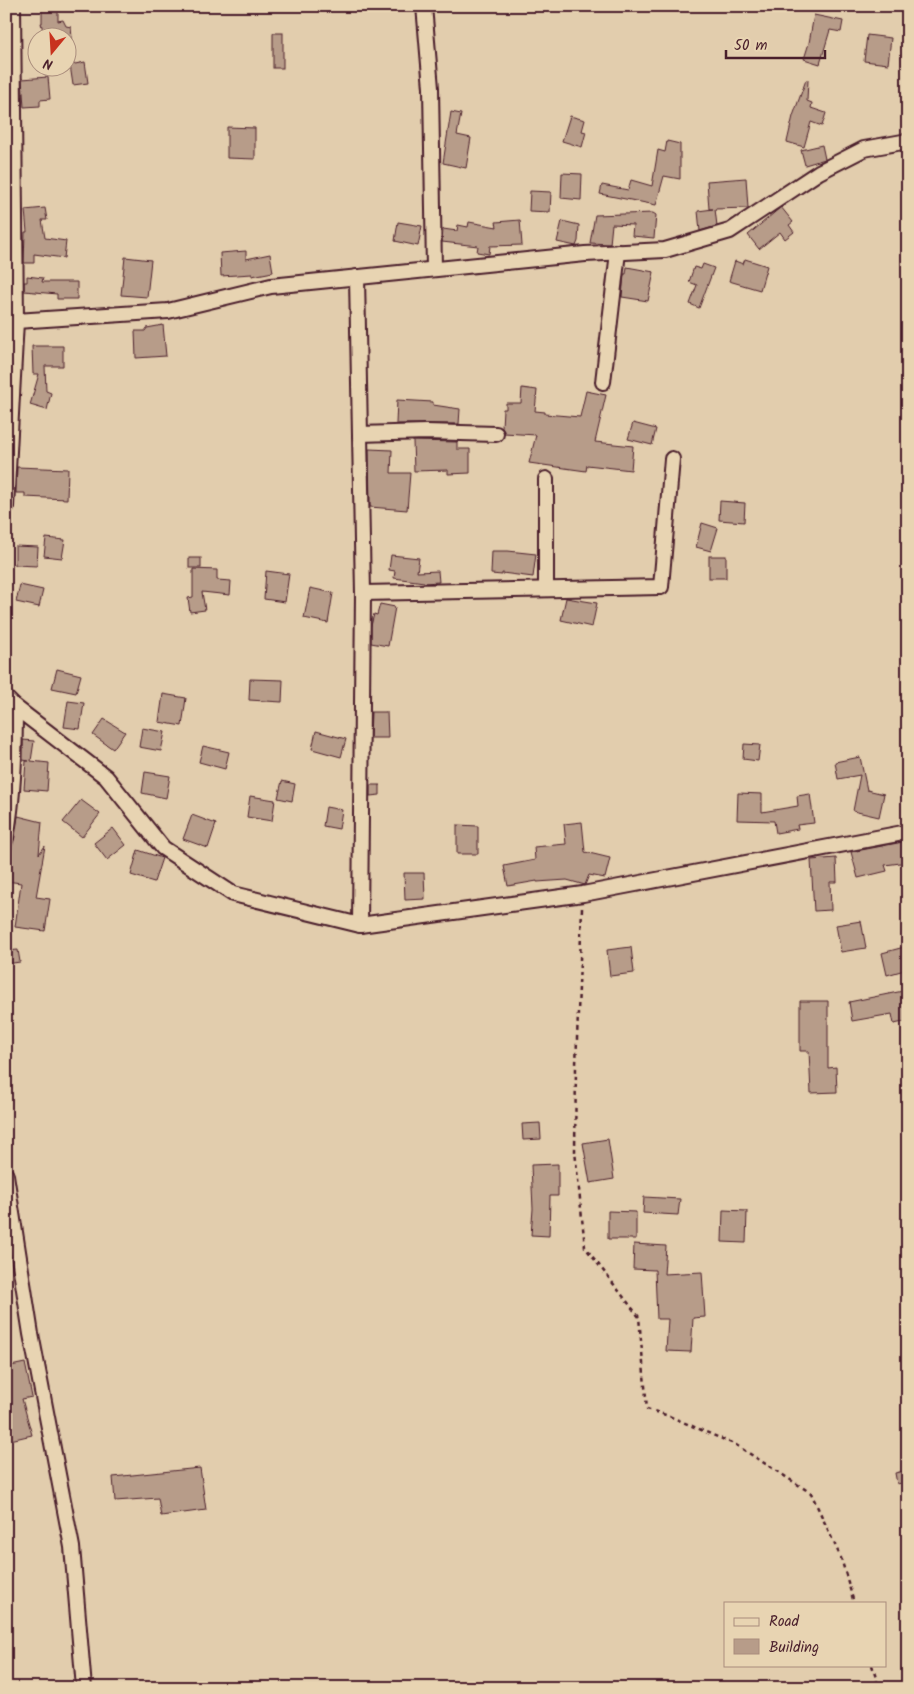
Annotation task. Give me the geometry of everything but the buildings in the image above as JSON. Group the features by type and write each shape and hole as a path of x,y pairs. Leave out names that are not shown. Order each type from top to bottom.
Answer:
{"street":[{"path":"6,507 16,321 13,6"},
{"path":"424,6 431,88 434,269"},
{"path":"16,321 168,311 271,286 585,254 665,250 730,231 819,172 864,149 908,140"},
{"path":"603,382 618,252"},
{"path":"357,277 363,593 360,925"},
{"path":"360,434 426,432 496,434"},
{"path":"363,593 661,587 672,460"},
{"path":"546,479 546,589"},
{"path":"10,702 106,777 163,848 233,894 360,925 583,894 908,832"},
{"path":"6,838 10,820 15,740 10,702"},
{"path":"6,1175 31,1334 72,1547 84,1688"}],"path":[{"path":"583,894 576,1065 575,1151 586,1247 639,1317 647,1409 669,1416 736,1445 811,1493 841,1558 854,1602"},
{"path":"872,1666 879,1688"}]}
